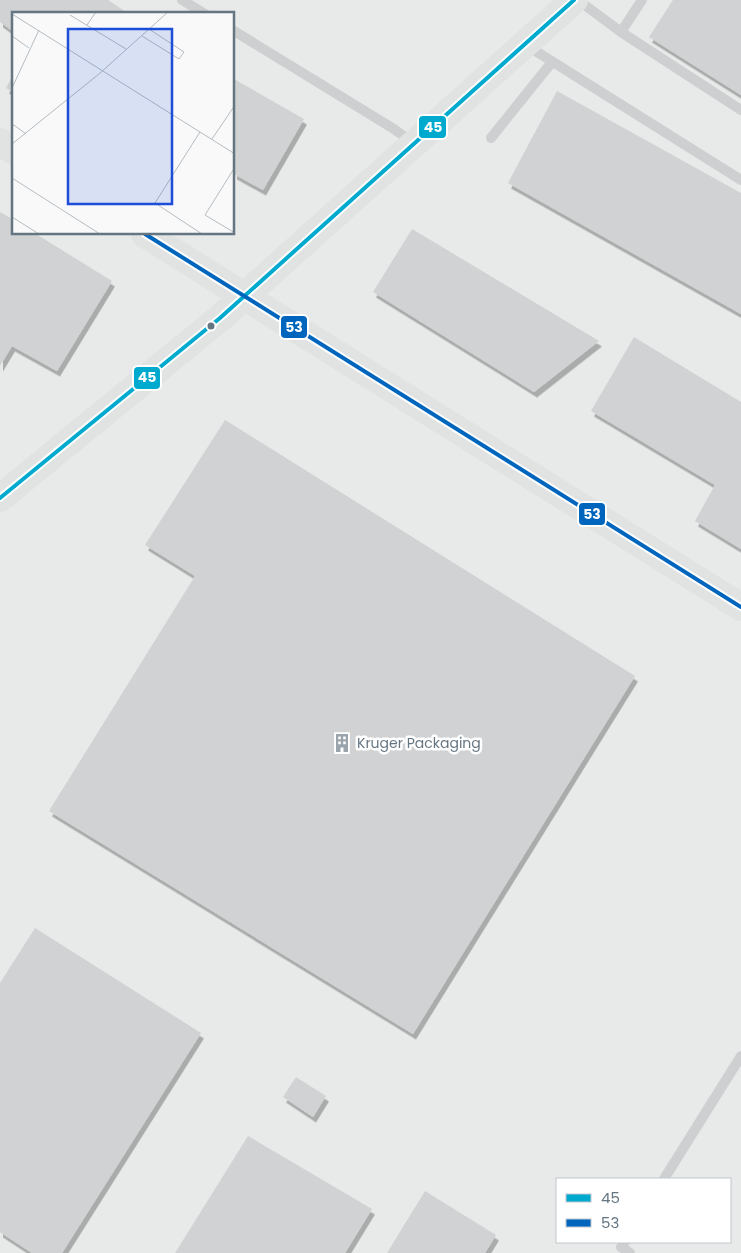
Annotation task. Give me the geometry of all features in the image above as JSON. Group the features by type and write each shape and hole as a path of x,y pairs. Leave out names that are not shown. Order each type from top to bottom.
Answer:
{"street":[{"path":"0,498 245,296 574,0"},
{"path":"0,142 12,150"},
{"path":"147,235 741,607"}],"lane":[{"path":"182,0 202,12"},
{"path":"578,0 621,32 741,110"},
{"path":"621,32 642,0"},
{"path":"235,32 394,129 414,144"},
{"path":"526,45 741,180"},
{"path":"491,138 552,62"},
{"path":"665,1178 741,1056"},
{"path":"624,1243 621,1247 630,1253"}],"shaded area":[{"path":"0,0 741,0 741,1253 0,1253"}],"building":[{"path":"0,0 108,0 126,12 12,12 12,31 0,22"},
{"path":"673,0 741,0 741,95 649,37"},
{"path":"12,77 12,92 6,88"},
{"path":"235,80 304,119 263,190 235,175"},
{"path":"557,91 741,193 741,314 508,183"},
{"path":"0,212 12,219 12,235 38,235 112,281 57,371 12,346 0,366"},
{"path":"412,229 599,341 534,392 373,292"},
{"path":"634,337 741,402 741,549 695,521 715,485 591,411"},
{"name":"Kruger Packaging","path":"225,420 635,676 413,1034 49,811 195,576 145,545"},
{"path":"35,928 201,1033 62,1253 32,1253 0,1232 0,983"},
{"path":"296,1077 326,1096 313,1117 283,1097"},
{"path":"248,1136 372,1209 345,1253 175,1253"},
{"path":"425,1191 496,1235 485,1253 387,1253"}],"transit line":[{"name":"45","path":"0,498 220,318 574,0"},
{"name":"53","path":"147,235 741,607"}],"place":[{"name":"Kruger Packaging","path":"342,743"}]}
